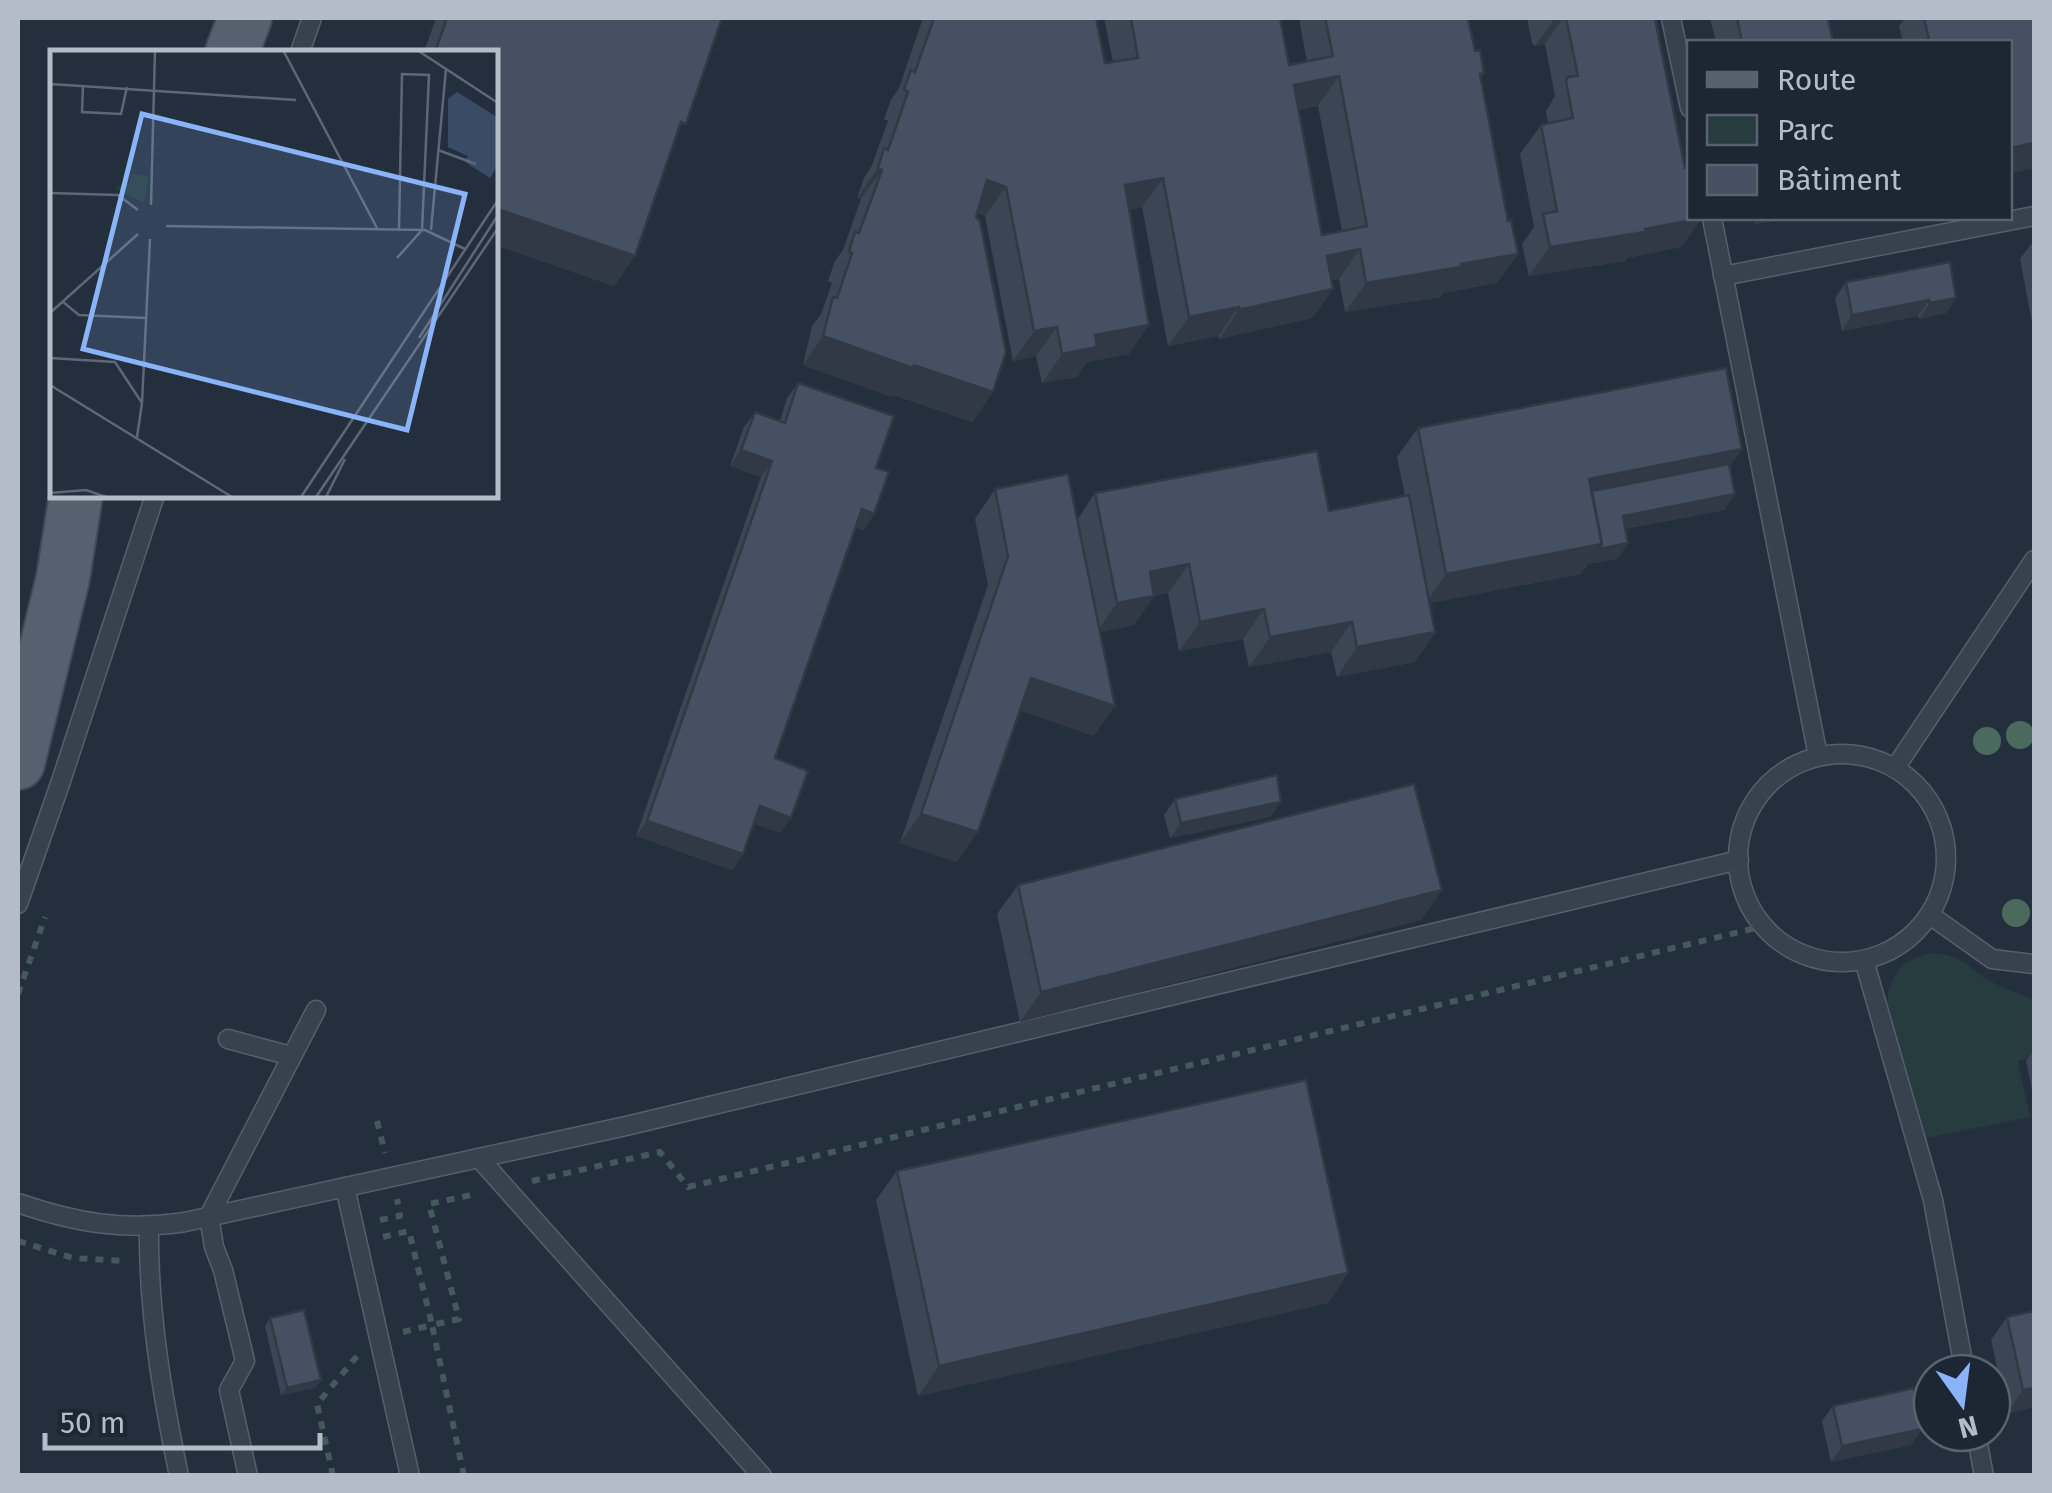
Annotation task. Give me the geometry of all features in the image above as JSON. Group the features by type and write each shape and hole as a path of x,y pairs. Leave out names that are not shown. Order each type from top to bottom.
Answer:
{"main road":[{"path":"233,50 244,18"},
{"path":"18,611 34,568 73,498"},
{"path":"18,763 63,578 75,498"}],"lane":[{"path":"301,50 312,18"},
{"path":"1671,18 1687,94"},
{"path":"1724,276 2034,216"},
{"path":"1712,220 1818,756"},
{"path":"18,904 154,498"},
{"path":"1895,768 2034,560"},
{"path":"1863,755 1895,768 1925,794 1940,821 1947,854 1943,888 1930,915 1906,940 1864,960 1826,961 1798,952 1775,938 1756,918 1741,884 1738,860 1745,820 1760,793 1785,770 1818,756 1863,755"},
{"path":"18,1203 107,1226 148,1227 209,1216 626,1126 1738,860"},
{"path":"1930,915 1992,959 2034,964"},
{"path":"1864,960 1933,1200 1961,1353"},
{"path":"248,1476 229,1390 245,1361 209,1216 316,1010"},
{"path":"228,1039 291,1056"},
{"path":"479,1158 762,1476"},
{"path":"346,1187 410,1476"},
{"path":"148,1227 164,1404 179,1476"}],"path":[{"path":"372,1240 410,1231 432,1325 459,1319 429,1204 660,1152 688,1187 1764,926"},
{"path":"366,1223 400,1216 377,1121"}],"green space":[{"path":"1934,953 1958,959 1993,982 2034,999 2034,1057 2018,1061 2030,1117 1926,1138 1914,1128 1887,1006 1888,995 1899,969"}],"building":[{"path":"447,18 722,18 635,256 498,209 498,50 436,50"},
{"path":"934,18 1096,18 1105,63 1138,58 1131,18 1280,18 1289,65 1333,56 1325,18 1468,18 1475,51 1480,50 1484,73 1480,74 1518,254 1366,283 1360,249 1327,256 1333,289 1189,317 1163,178 1125,185 1149,325 1095,335 1097,347 1062,354 1057,327 1034,331 1006,187 987,180 976,217 980,221 1006,352 993,392 914,365 913,368 823,336 833,297 837,298 852,253 849,251 855,232 859,233 882,170 878,168 884,148 888,150 908,92 904,89 911,70 915,72","holes":["1339,76 1367,226 1322,235 1294,85"]},
{"path":"1566,18 1655,18 1687,168 1687,220 1692,220 1645,232 1550,247 1543,214 1557,211 1541,125 1573,118 1566,81 1578,76"},
{"path":"1737,18 1828,18 1833,40 1742,40"},
{"path":"1924,18 2034,18 2034,143 2012,148 2012,40 1924,40 1929,39"},
{"path":"1950,262 1956,298 1852,315 1846,282"},
{"path":"1726,368 1742,449 1589,479 1602,544 1446,574 1418,428"},
{"path":"798,383 894,416 876,468 889,472 874,514 862,509 775,758 808,771 791,818 760,806 743,854 647,821 772,461 741,450 755,412 785,423"},
{"path":"1317,451 1329,511 1409,495 1435,632 1357,647 1352,622 1270,637 1264,609 1200,622 1189,564 1150,572 1154,596 1117,603 1095,493"},
{"path":"1729,464 1735,494 1623,516 1628,543 1599,549 1602,544 1592,491"},
{"path":"1068,474 1115,706 1031,678 978,832 921,814 1008,556 995,489"},
{"path":"1277,775 1281,802 1181,823 1175,799"},
{"path":"1414,784 1442,890 1041,992 1018,885"},
{"path":"1306,1080 1348,1273 939,1366 897,1171"},
{"path":"304,1310 321,1380 287,1388 270,1318"},
{"path":"2034,1311 2034,1388 2023,1390 2007,1317"},
{"path":"1912,1388 1912,1431 1842,1446 1833,1406"}]}
